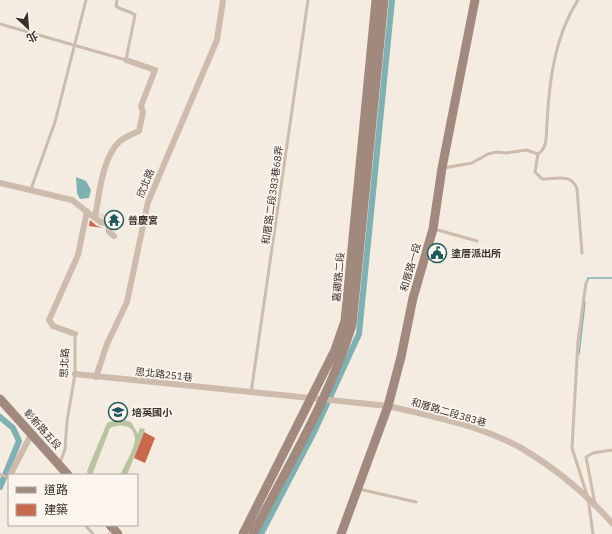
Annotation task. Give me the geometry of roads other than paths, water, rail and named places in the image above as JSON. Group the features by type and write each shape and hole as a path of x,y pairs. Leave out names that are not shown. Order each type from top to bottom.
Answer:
{"street":[{"name":"欣北路","path":"96,377 107,344 127,302 148,202 217,40 223,0"},
{"name":"嘉卿路二段","path":"243,534 335,350 345,321 376,0"},
{"name":"嘉卿路二段","path":"253,534 327,400 352,325 384,0"},
{"name":"和厝路一段","path":"341,534 388,406 401,357 413,298 433,229 442,168 475,0"},
{"path":"96,218 108,160 113,148 120,140 139,131 142,112 141,106 155,70 126,60"},
{"path":"0,183 31,189 72,200 100,222 108,224 109,232 114,236"},
{"name":"思北路","path":"75,334 53,326 49,320 78,255 87,211"},
{"name":"思北路251巷","path":"75,374 251,393"},
{"name":"和厝路二段383巷","path":"251,393 388,406 437,417 488,434 520,448 556,472 595,504 612,523"},
{"name":"彰新路五段","path":"0,399 67,474"},
{"path":"11,474 32,433"},
{"path":"111,526 118,534"}],"lane":[{"path":"31,189 56,122 86,0"},
{"path":"0,24 126,60 135,15 131,12 119,9 116,6 117,0"},
{"name":"和厝路二段383巷68弄","path":"251,393 308,0"},
{"path":"578,0 569,14 555,53 547,110 545,146 538,154 535,172 542,179 569,178 575,182 577,189 582,253"},
{"path":"442,168 472,163 488,154 497,152 507,153 526,150 538,154"},
{"path":"433,229 477,241"},
{"path":"586,283 578,341 572,448 588,498 593,534"},
{"name":"思北路","path":"60,465 65,449 67,421 75,374 75,334"},
{"path":"595,504 586,457 593,453 612,450"},
{"path":"358,489 416,502"},
{"path":"86,526 92,534"}],"water":[{"path":"76,177 86,181 91,190 89,198 80,199 77,193"}],"waterway":[{"path":"261,534 315,430 359,334 392,0"},
{"path":"587,282 588,278 612,278"},
{"path":"579,354 585,302"},
{"path":"0,417 13,428 19,441 0,487"}],"place":[{"name":"普慶宮","path":"114,220"},
{"name":"塗厝派出所","path":"437,253"},
{"name":"培英國小","path":"118,412"}]}
